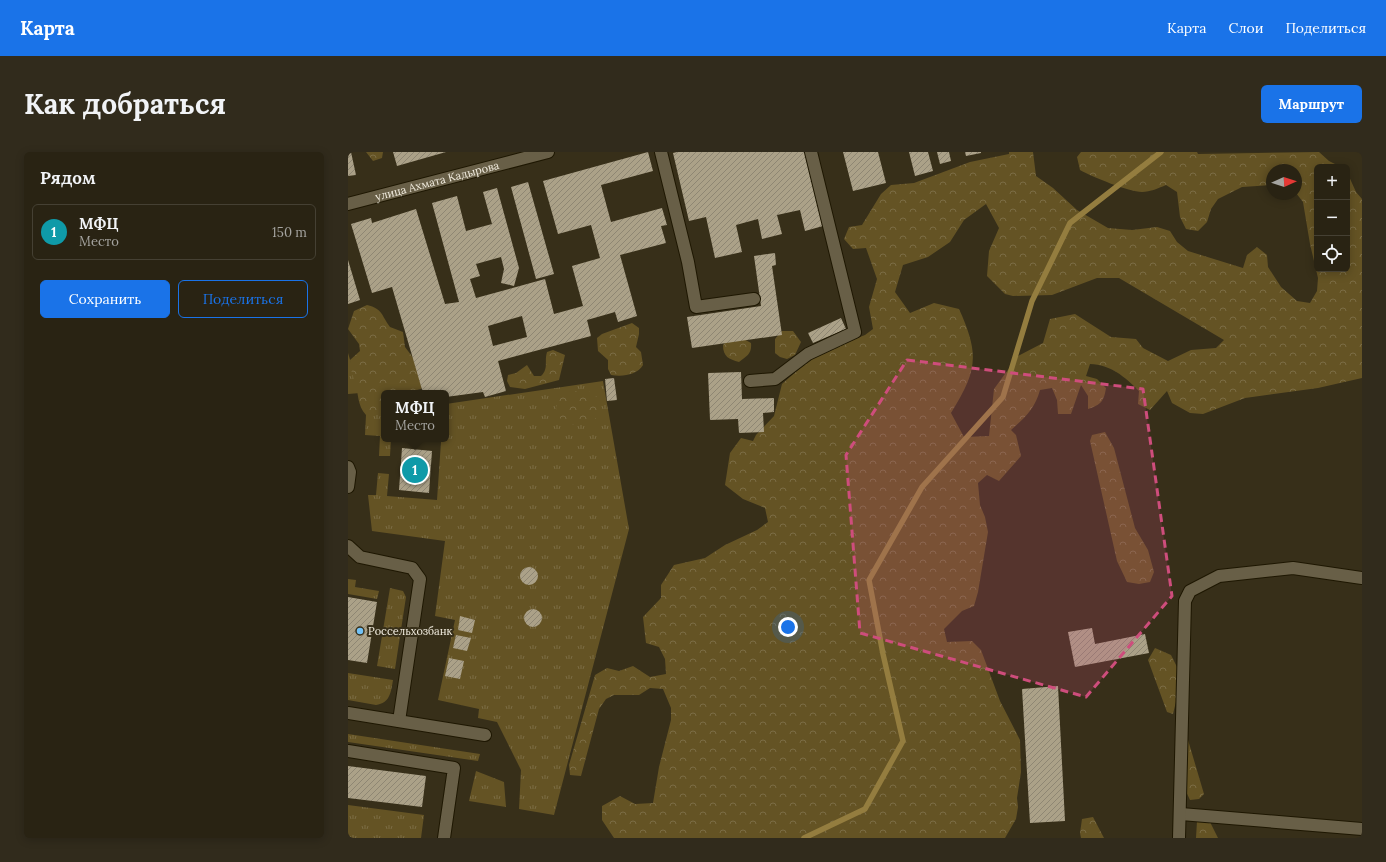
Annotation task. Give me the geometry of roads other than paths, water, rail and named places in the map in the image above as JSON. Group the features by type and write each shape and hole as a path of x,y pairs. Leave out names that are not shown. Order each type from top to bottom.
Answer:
{"street":[{"name":"улица Ахмата Кадырова","path":"348,204 548,152"},
{"path":"661,152 688,262 696,307 754,299"},
{"path":"750,381 775,379 808,354 855,332 811,152"},
{"path":"348,467 350,472 348,488"},
{"path":"348,546 360,557 412,568 420,579 399,721"},
{"path":"348,563 360,557"},
{"path":"1179,838 1181,814 1185,602 1190,591 1219,576 1293,568 1362,578"},
{"path":"348,713 485,735"},
{"path":"348,751 454,768 444,838"},
{"path":"1181,814 1362,829"}],"waterway":[{"path":"804,838 865,809 903,741 883,654 869,580 922,487 1003,397 1032,301 1070,223 1161,152"}],"place":[{"name":"МФЦ","path":"415,470"},
{"name":"Россельхозбанк","path":"360,631"}]}
